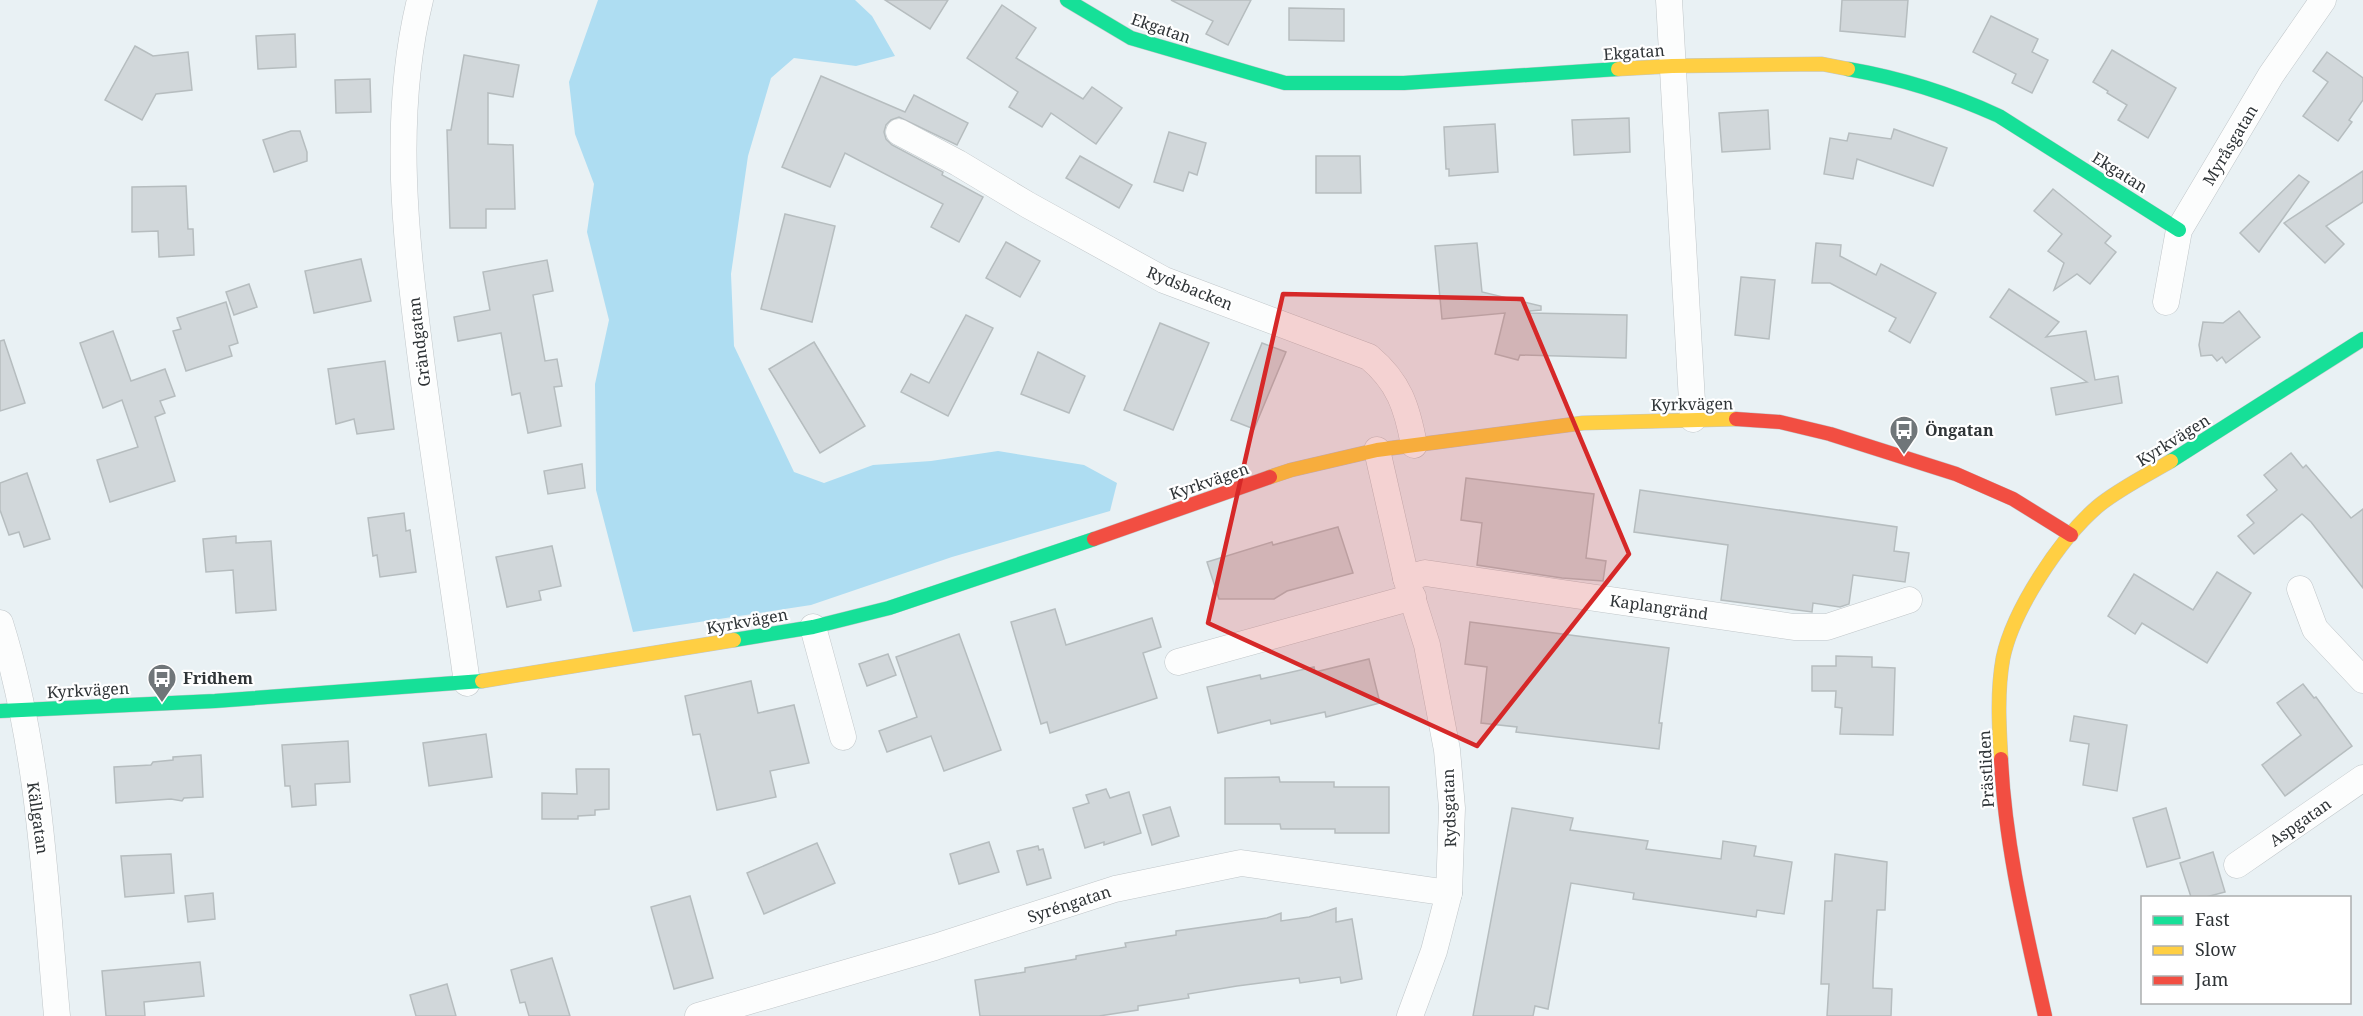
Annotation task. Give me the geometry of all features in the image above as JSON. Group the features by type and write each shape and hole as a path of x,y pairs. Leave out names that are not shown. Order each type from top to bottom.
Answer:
{"street":[{"name":"Grändgatan","path":"420,0 410,40 404,107 405,206 415,311 437,485 467,683"},
{"name":"Ekgatan","path":"1067,0 1131,38 1285,83 1404,82 1672,66 1822,64 1873,73 1968,102 1999,116 2180,230"},
{"path":"1669,0 1693,419"},
{"name":"Myråsgatan","path":"2166,302 2180,230 2271,75 2322,0"},
{"name":"Rydsbacken","path":"899,132 1164,280 1307,336 1369,357 1386,371 1400,394 1414,445"},
{"name":"Kyrkvägen","path":"10,711 215,701 467,683 813,627 889,608 1290,470 1377,450 1583,423 1721,418 1780,422 1830,434 1956,474 2013,499 2071,535 2097,507 2363,339"},
{"name":"Rydsgatan","path":"1377,450 1410,587 1427,645 1447,750 1452,808 1449,893 1434,951 1410,1016"},
{"name":"Prästliden","path":"2045,1016 2007,836 2000,765 1999,705 2006,648 2033,585 2071,535"},
{"name":"Kaplangränd","path":"1410,587 1425,573 1794,627 1827,627 1909,600"},
{"path":"1178,662 1410,587"},
{"path":"2300,589 2315,629 2363,679"},
{"name":"Källgatan","path":"0,623 8,650 10,711 41,822 57,1016"},
{"path":"813,627 843,737"},
{"name":"Aspgatan","path":"2237,865 2363,778"},
{"name":"Syréngatan","path":"698,1016 935,946 1115,889 1241,863 1449,893"}],"highlighted area":[{"path":"1283,294 1522,299 1629,554 1477,746 1208,623"}],"shaded area":[{"path":"598,0 855,0 872,16 895,56 856,66 794,58 771,78 748,156 731,274 734,346 794,472 824,483 873,465 931,461 998,451 1084,465 1117,483 1110,511 952,557 811,605 633,632 596,490 595,384 609,320 587,232 594,184 575,134 569,82"}],"building":[{"path":"885,0 948,0 930,29"},
{"path":"1171,0 1251,0 1228,45 1206,34 1213,21"},
{"path":"1842,0 1908,0 1905,37 1840,31"},
{"path":"1002,5 1036,28 1016,58 1083,99 1092,87 1122,108 1096,144 1051,113 1042,127 1009,107 1018,92 967,58"},
{"path":"1289,8 1344,9 1344,41 1289,40"},
{"path":"1991,16 2038,39 2032,52 2048,60 2032,93 2012,83 2016,74 1973,52"},
{"path":"295,34 296,67 258,69 256,36"},
{"path":"135,46 153,56 188,52 192,90 156,94 142,120 105,100"},
{"path":"2112,50 2176,88 2148,138 2118,120 2127,105 2093,82"},
{"path":"2327,52 2363,78 2363,100 2349,120 2352,122 2338,141 2303,116 2328,82 2313,71"},
{"path":"464,55 519,65 513,97 488,93 488,144 513,145 515,209 486,209 486,228 450,228 447,130 451,130"},
{"path":"821,76 905,112 914,95 968,123 957,145 899,117 886,125 884,132 886,139 892,145 943,172 942,175 983,197 959,242 931,227 943,204 845,153 830,187 782,167"},
{"path":"370,79 371,112 336,113 335,80"},
{"path":"1768,110 1770,149 1722,152 1719,113"},
{"path":"1629,118 1630,152 1574,155 1572,120"},
{"path":"1495,124 1498,172 1449,176 1449,169 1446,169 1444,127"},
{"path":"1894,129 1947,148 1933,186 1857,159 1853,179 1824,174 1830,138 1847,141 1849,133 1891,139"},
{"path":"291,131 300,131 307,152 307,161 274,172 263,140"},
{"path":"1169,132 1206,143 1197,175 1189,172 1183,191 1154,182"},
{"path":"1080,156 1132,185 1119,208 1066,178"},
{"path":"1316,156 1360,156 1361,193 1316,193"},
{"path":"2363,171 2363,202 2326,226 2344,244 2325,263 2284,223"},
{"path":"2299,175 2309,182 2259,252 2240,233"},
{"path":"186,186 188,229 193,229 194,255 159,257 158,231 132,232 132,187"},
{"path":"2053,189 2111,236 2105,243 2116,252 2090,284 2077,274 2054,290 2064,263 2048,251 2062,234 2034,211"},
{"path":"785,214 835,226 812,322 761,309"},
{"path":"1006,242 1040,261 1020,297 986,278"},
{"path":"1477,243 1482,292 1541,306 1541,310 1530,311 1530,313 1627,315 1626,358 1520,355 1518,360 1495,354 1505,313 1442,319 1435,246"},
{"path":"1816,243 1841,245 1840,256 1876,275 1881,264 1936,293 1910,343 1889,331 1896,318 1830,283 1812,283"},
{"path":"361,259 371,301 314,313 305,271"},
{"path":"547,260 553,291 533,295 545,361 557,359 562,386 554,387 561,426 528,433 520,393 512,395 501,333 458,341 454,317 490,310 483,272"},
{"path":"1741,277 1775,280 1769,339 1735,335"},
{"path":"249,284 257,307 234,315 226,292"},
{"path":"2009,289 2059,322 2046,337 2086,331 2095,380 2118,376 2122,403 2056,415 2051,388 2087,382 1990,317"},
{"path":"226,302 238,343 229,346 232,356 186,371 173,331 181,329 177,318"},
{"path":"2239,311 2260,337 2226,363 2222,357 2217,361 2212,355 2201,356 2199,345 2203,322 2223,323"},
{"path":"966,315 993,328 948,416 901,392 911,374 929,383"},
{"path":"1160,323 1209,343 1173,430 1124,410"},
{"path":"113,331 131,381 165,369 175,396 160,401 165,413 155,417 175,481 110,502 97,460 138,447 122,400 103,408 80,343"},
{"path":"4,340 25,403 0,411 0,341"},
{"path":"814,342 865,426 820,453 769,369"},
{"path":"1262,343 1286,352 1254,429 1231,420"},
{"path":"1038,352 1085,376 1069,413 1021,394"},
{"path":"385,361 394,429 357,434 354,419 336,424 328,369"},
{"path":"2291,453 2303,468 2306,465 2351,518 2363,509 2363,588 2311,522 2302,514 2254,554 2238,536 2254,523 2247,515 2277,490 2264,475"},
{"path":"582,464 585,488 548,494 544,471"},
{"path":"27,473 50,539 24,547 19,532 9,535 0,510 0,483"},
{"path":"1466,478 1594,494 1586,558 1606,561 1603,581 1562,578 1477,565 1482,523 1461,520"},
{"path":"1640,490 1897,527 1894,551 1909,553 1905,582 1853,575 1849,604 1840,607 1813,603 1812,612 1721,600 1728,545 1634,532"},
{"path":"404,513 406,531 410,530 416,572 380,577 377,555 373,556 368,518"},
{"path":"1338,527 1353,573 1287,591 1274,599 1219,599 1207,562 1272,542 1273,545"},
{"path":"236,536 236,543 271,541 276,610 236,613 233,570 206,572 203,539"},
{"path":"552,546 561,586 539,591 541,600 507,607 496,557"},
{"path":"2217,572 2251,593 2207,663 2142,623 2135,634 2108,616 2134,574 2193,610"},
{"path":"1055,609 1066,645 1152,618 1161,647 1143,653 1157,698 1050,733 1047,722 1041,724 1011,622"},
{"path":"1470,622 1669,648 1659,723 1662,723 1659,749 1516,732 1517,727 1481,723 1487,667 1465,664"},
{"path":"959,634 1001,750 944,771 931,736 887,752 879,731 917,717 896,657"},
{"path":"888,654 896,675 867,686 859,664"},
{"path":"1836,656 1872,657 1872,667 1895,668 1893,735 1840,734 1842,708 1835,707 1836,691 1812,691 1812,666 1836,666"},
{"path":"1369,659 1380,703 1326,717 1325,712 1271,724 1270,720 1218,733 1207,687 1260,675 1261,679 1314,667 1315,672"},
{"path":"751,681 758,713 794,705 809,763 770,771 776,797 717,810 700,734 693,735 685,696"},
{"path":"2303,684 2314,698 2316,697 2352,746 2285,796 2262,765 2301,735 2277,703"},
{"path":"2074,716 2127,725 2117,791 2083,785 2089,744 2070,741"},
{"path":"486,734 492,777 429,786 423,743"},
{"path":"348,741 350,782 315,784 316,805 292,807 290,786 285,786 282,745"},
{"path":"201,755 203,797 184,798 182,801 171,799 116,803 114,767 151,765 153,762 173,760 173,757"},
{"path":"576,769 609,769 609,809 595,810 595,815 578,816 578,819 542,819 542,793 577,794"},
{"path":"1279,777 1280,782 1334,782 1334,787 1389,787 1389,833 1335,833 1335,829 1281,829 1280,824 1225,824 1225,778"},
{"path":"1106,789 1110,798 1129,792 1141,833 1104,845 1104,842 1085,848 1073,808 1089,803 1086,795"},
{"path":"1170,807 1179,836 1152,845 1143,815"},
{"path":"1512,808 1573,818 1570,830 1648,841 1646,849 1721,859 1723,841 1756,846 1754,856 1792,862 1784,914 1757,910 1756,917 1633,899 1634,893 1571,883 1548,1009 1535,1006 1533,1016 1473,1016"},
{"path":"2166,808 2180,858 2147,867 2133,818"},
{"path":"989,842 999,872 959,884 950,854"},
{"path":"817,843 835,883 764,914 747,873"},
{"path":"1038,846 1039,850 1043,849 1051,878 1027,885 1017,851"},
{"path":"2213,852 2225,892 2210,896 2191,896 2180,863"},
{"path":"171,854 174,893 125,897 121,856"},
{"path":"1835,854 1887,862 1885,910 1877,910 1873,988 1892,989 1891,1016 1827,1016 1829,984 1821,984 1825,901 1832,901"},
{"path":"213,893 215,919 188,922 185,896"},
{"path":"690,896 713,978 674,989 651,907"},
{"path":"1336,908 1336,922 1352,919 1362,979 1341,983 1340,977 1300,983 1299,978 1237,986 1188,994 1189,998 1138,1006 1138,1010 1099,1016 980,1016 975,980 1025,972 1025,968 1126,947 1125,943 1176,935 1176,931 1267,918 1281,913 1281,921 1309,917"},
{"path":"552,958 570,1016 529,1016 525,1002 520,1003 511,970"},
{"path":"200,962 204,996 144,1002 145,1016 106,1016 102,971"},
{"path":"447,984 456,1016 416,1016 410,995"}],"traffic: fast":[{"path":"1067,0 1131,38 1285,83 1404,83 1618,69"},
{"path":"1848,69 1925,88 1999,116 2179,230"},
{"path":"2171,461 2363,339"},
{"path":"734,640 813,627 889,608 1094,539"},
{"path":"0,711 215,701 482,681"}],"traffic: slow":[{"path":"1618,69 1822,64 1848,69"},
{"path":"1270,477 1377,450 1583,423 1736,419"},
{"path":"2001,759 1999,721 2001,670 2008,639 2027,598 2068,537 2097,507 2171,461"},
{"path":"482,681 734,640"}],"traffic: jam":[{"path":"1736,419 1780,422 1830,434 1956,474 2013,499 2071,535"},
{"path":"1094,539 1270,477"},
{"path":"2001,759 2012,856 2045,1016"}],"place":[{"name":"Öngatan","path":"1904,456"},
{"name":"Fridhem","path":"162,704"}]}
